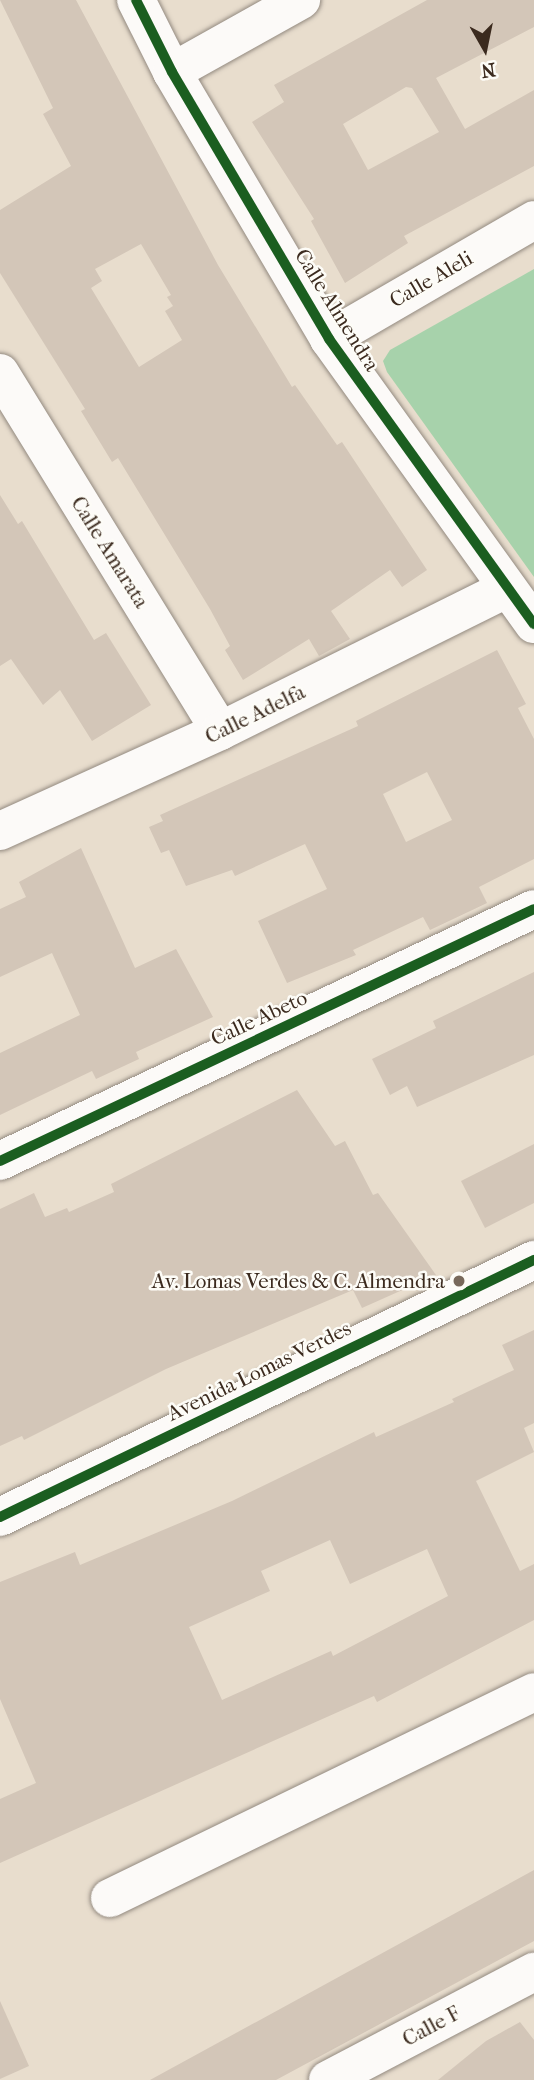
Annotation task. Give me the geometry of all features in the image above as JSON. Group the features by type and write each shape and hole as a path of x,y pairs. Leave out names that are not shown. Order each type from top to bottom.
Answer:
{"street":[{"name":"Calle Almendra","path":"136,0 172,72 329,339 506,589 534,624"},
{"path":"172,72 301,0"},
{"name":"Calle Aleli","path":"329,339 534,220"},
{"name":"Calle Amarata","path":"0,373 220,731"},
{"name":"Calle Adelfa","path":"0,831 220,731 506,589"},
{"name":"Calle Abeto","path":"0,1161 534,909"},
{"name":"Avenida Lomas Verdes","path":"0,1517 534,1260"},
{"path":"110,1898 534,1692"},
{"name":"Calle F","path":"328,2080 371,2071 534,1972"}],"green space":[{"path":"534,269 534,577 387,372 383,361 390,350"}],"building":[{"path":"0,0 76,0 218,265 292,387 295,385 337,445 342,442 427,570 402,587 390,570 331,611 350,639 319,656 309,639 243,680 225,650 230,646 210,609 118,458 112,462 81,411 85,409 0,273 0,210 71,166 43,114 53,108","holes":["141,244 171,295 167,297 173,306 165,311 182,340 139,367 91,288 102,281 95,269"]},
{"path":"427,0 534,0 534,27 436,78 465,129 534,90 534,166 404,236 408,243 345,283 311,221 314,219 252,122 284,102 274,85","holes":["406,87 412,88 439,132 368,170 343,124"]},
{"path":"0,495 18,524 22,521 94,640 106,633 151,705 92,741 60,690 43,705 11,659 0,666"},
{"path":"497,650 526,704 518,708 534,739 534,859 479,887 487,903 430,930 423,917 353,950 356,955 287,983 258,921 327,889 305,844 235,876 232,870 186,886 169,850 161,853 149,827 163,821 160,815 358,726 356,721","holes":["427,772 452,820 406,842 383,794"]},
{"path":"81,848 135,968 176,949 213,1017 136,1052 139,1059 96,1079 92,1071 0,1115 0,1053 80,1015 52,953 0,977 0,909 26,897 19,882"},
{"path":"534,972 534,1055 417,1107 407,1086 390,1095 372,1059 436,1028 433,1021"},
{"path":"297,1090 335,1146 345,1141 373,1195 378,1193 436,1275 362,1308 353,1290 166,1369 24,1440 22,1436 0,1446 0,1209 34,1193 45,1217 67,1208 69,1212 114,1192 111,1184"},
{"path":"534,1144 534,1203 485,1228 461,1181"},
{"path":"534,1330 534,1423 524,1428 534,1452 476,1481 520,1571 534,1564 534,1620 377,1702 374,1696 0,1863 0,1799 36,1783 0,1699 0,1582 75,1552 80,1565 232,1501 374,1432 376,1437 454,1402 452,1399 514,1370 502,1345","holes":["330,1540 350,1584 427,1549 448,1596 333,1656 331,1651 222,1700 189,1627 270,1591 261,1571"]},
{"path":"534,1870 534,1941 276,2080 150,2080"},
{"path":"0,2001 29,2066 0,2079"},
{"path":"520,2022 534,2040 534,2080 438,2080 486,2041"}],"cycle path":[{"path":"136,0 172,72 329,339 534,624"},
{"path":"0,1161 534,909"},
{"path":"0,1517 534,1260"}],"place":[{"name":"Av. Lomas Verdes & C. Almendra","path":"459,1281"}]}
